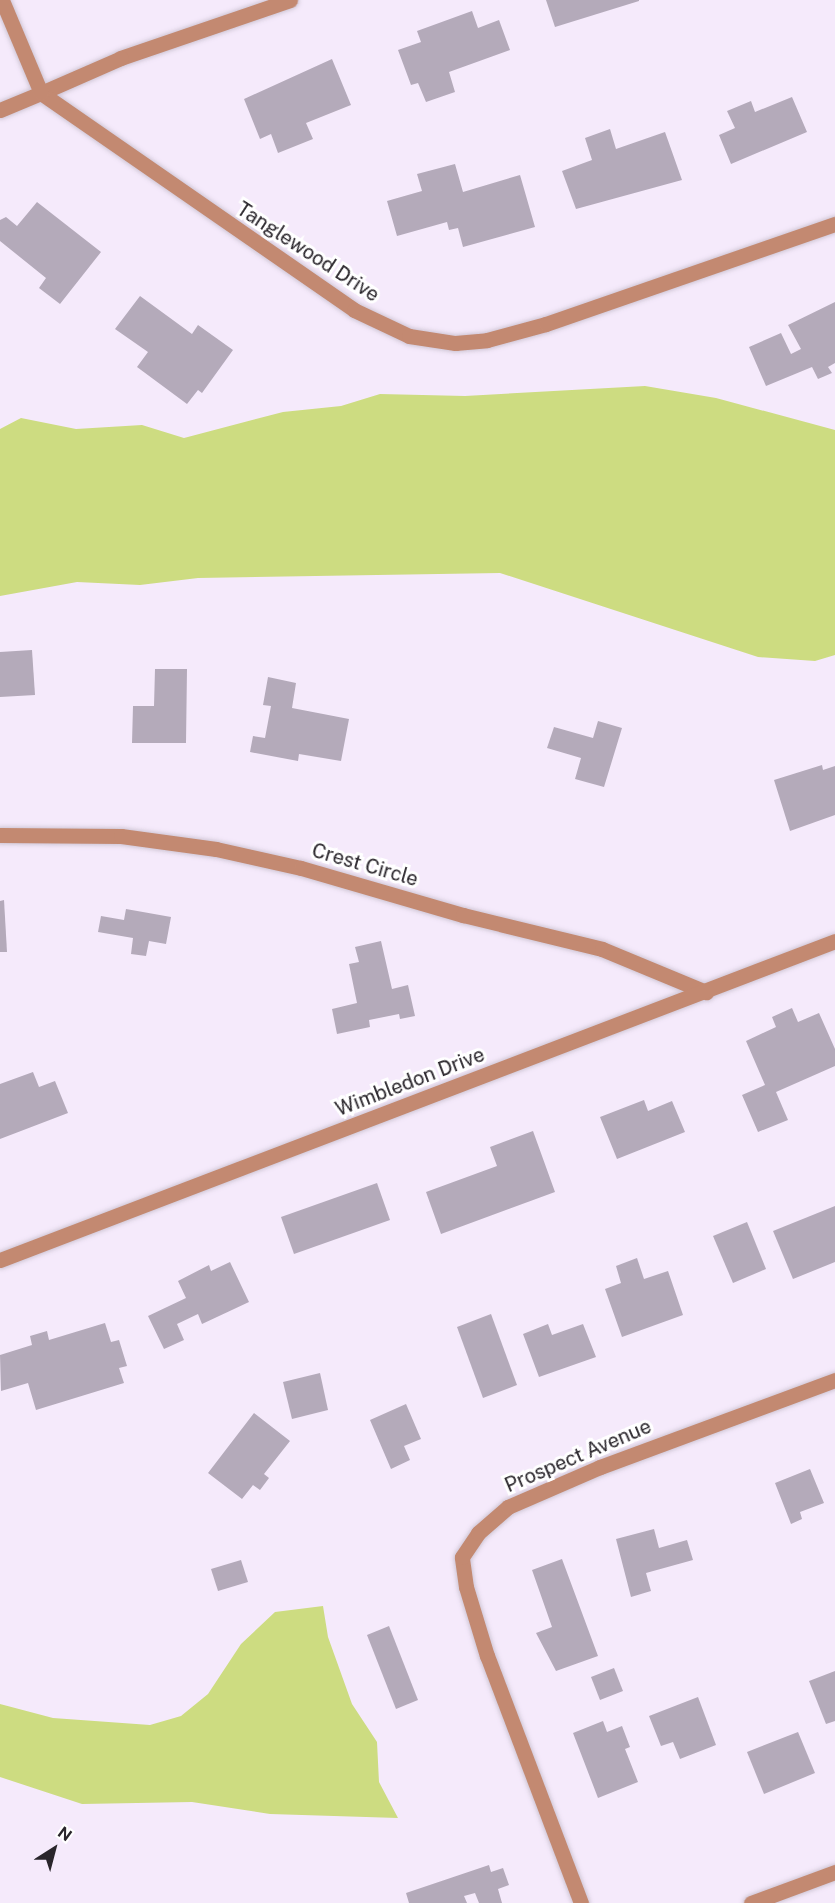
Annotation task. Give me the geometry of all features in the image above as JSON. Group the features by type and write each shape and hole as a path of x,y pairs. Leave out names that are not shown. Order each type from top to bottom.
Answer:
{"street":[{"path":"2,0 41,93"},
{"path":"0,110 121,58 290,0"},
{"name":"Tanglewood Drive","path":"41,93 354,310 409,336 456,343 487,340 546,324 835,224"},
{"name":"Crest Circle","path":"0,835 121,836 216,849 291,865 463,915 602,949 706,992"},
{"name":"Wimbledon Drive","path":"0,1260 835,941"},
{"name":"Prospect Avenue","path":"581,1903 487,1656 466,1587 462,1557 478,1533 508,1507 600,1467 835,1380"},
{"path":"751,1903 835,1872"}],"green space":[{"path":"645,386 716,398 835,430 835,655 815,661 758,657 500,573 198,578 140,585 77,582 0,596 0,429 21,418 76,429 142,425 184,438 283,412 341,406 380,394 465,396"},
{"path":"323,1606 328,1637 352,1704 377,1742 379,1782 398,1818 270,1814 192,1802 82,1804 0,1777 0,1704 53,1718 150,1725 181,1716 208,1694 241,1644 275,1612"}],"building":[{"path":"546,0 639,0 639,1 555,27"},
{"path":"472,11 478,28 499,20 510,50 449,72 455,92 426,102 418,83 411,85 398,50 421,42 417,31"},
{"path":"332,59 351,105 306,123 313,139 278,153 271,134 260,139 244,99"},
{"path":"792,97 807,132 731,164 719,135 735,128 727,111 751,101 755,112"},
{"path":"610,129 616,149 665,132 682,180 576,209 562,171 592,160 585,138"},
{"path":"455,164 463,192 520,175 535,227 463,247 458,228 449,230 447,222 397,236 387,201 422,191 417,174"},
{"path":"37,202 101,252 60,304 39,288 46,278 0,241 0,220 6,217 17,226"},
{"path":"140,296 192,334 198,325 233,350 202,393 198,390 187,404 137,367 148,352 115,329"},
{"path":"835,302 835,363 828,367 832,373 818,379 812,367 766,386 749,347 781,333 791,354 801,349 788,325"},
{"path":"32,650 35,695 0,697 0,652"},
{"path":"155,669 187,669 186,743 132,743 133,706 154,706"},
{"path":"268,677 296,683 292,708 349,719 341,761 299,754 298,761 250,752 253,736 265,738 271,706 263,705"},
{"path":"598,721 622,728 604,787 575,779 581,758 547,748 554,727 593,738"},
{"path":"822,765 823,770 835,766 835,815 790,831 774,780"},
{"path":"4,900 7,952 0,952 0,901"},
{"path":"126,909 171,917 166,944 149,941 146,956 131,954 133,938 98,932 101,916 124,920"},
{"path":"381,941 392,989 408,985 415,1016 400,1019 399,1014 369,1020 370,1027 337,1034 332,1009 357,1003 349,964 359,962 355,947"},
{"path":"792,1008 798,1022 819,1013 835,1049 835,1066 776,1092 788,1120 758,1132 742,1095 765,1085 746,1041 776,1027 772,1017"},
{"path":"33,1072 39,1087 55,1081 68,1113 0,1139 0,1084"},
{"path":"644,1100 648,1111 672,1101 685,1132 617,1159 600,1117"},
{"path":"533,1131 555,1192 441,1234 426,1192 497,1166 490,1147"},
{"path":"377,1183 390,1220 294,1254 281,1217"},
{"path":"835,1206 835,1262 793,1279 773,1231"},
{"path":"747,1222 766,1269 733,1283 713,1236"},
{"path":"637,1258 644,1279 668,1271 683,1315 622,1337 605,1289 621,1283 616,1266"},
{"path":"230,1262 249,1302 202,1324 198,1314 177,1324 184,1340 164,1349 148,1316 186,1298 178,1281 209,1265 211,1271"},
{"path":"491,1314 517,1385 483,1398 457,1327"},
{"path":"105,1323 111,1342 119,1340 127,1366 119,1368 124,1383 36,1410 28,1383 1,1391 0,1355 32,1345 30,1336 47,1331 49,1340"},
{"path":"548,1324 552,1335 583,1324 596,1357 539,1377 523,1334"},
{"path":"320,1373 328,1410 292,1419 283,1382"},
{"path":"406,1404 421,1439 404,1446 410,1460 391,1469 370,1420"},
{"path":"254,1413 290,1441 264,1474 269,1478 260,1490 253,1485 242,1499 208,1473"},
{"path":"810,1469 824,1503 800,1512 802,1519 791,1524 775,1483"},
{"path":"654,1529 659,1548 687,1540 693,1560 646,1573 651,1591 631,1597 616,1539"},
{"path":"562,1559 598,1656 556,1671 536,1633 552,1627 532,1570"},
{"path":"241,1560 248,1582 218,1591 211,1569"},
{"path":"389,1626 418,1700 396,1709 367,1635"},
{"path":"614,1668 623,1691 600,1700 591,1677"},
{"path":"835,1671 835,1721 826,1724 809,1681"},
{"path":"698,1697 716,1745 680,1759 673,1742 661,1746 649,1716"},
{"path":"603,1721 607,1732 622,1726 630,1747 625,1749 638,1782 598,1798 573,1733"},
{"path":"798,1732 815,1773 764,1794 747,1752"},
{"path":"489,1865 491,1872 503,1868 509,1885 498,1889 502,1903 479,1903 475,1893 464,1896 467,1903 409,1903 406,1893"}]}
